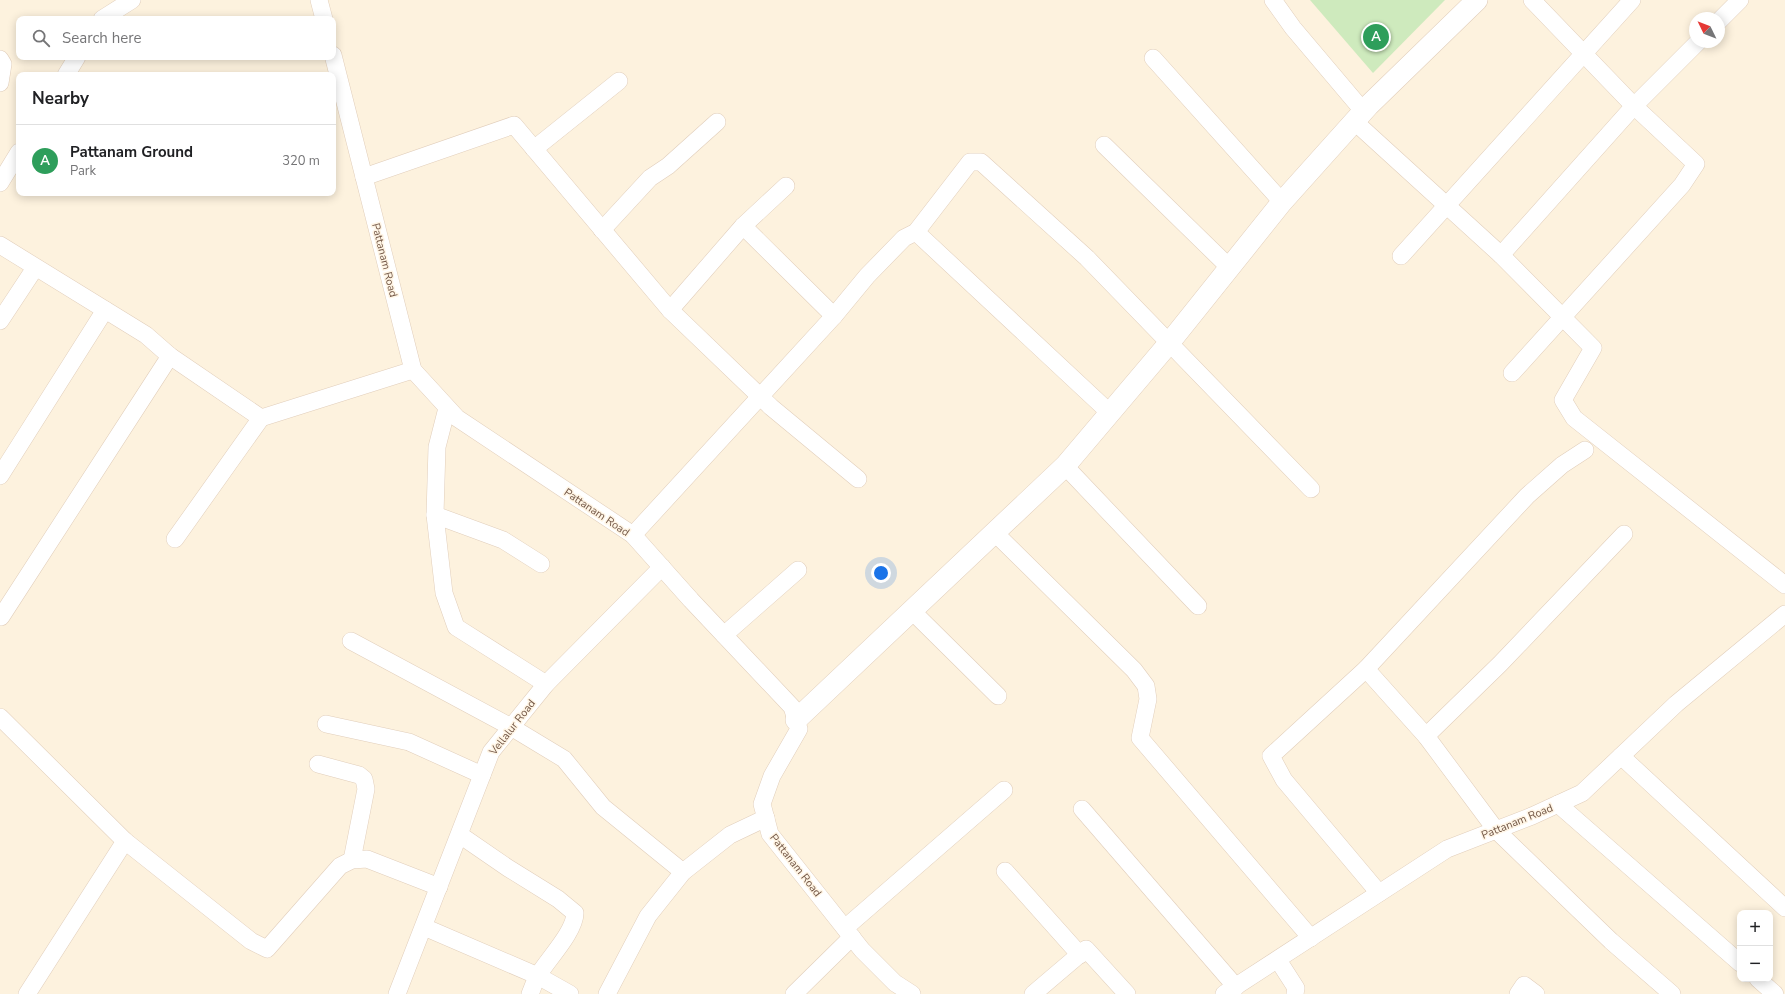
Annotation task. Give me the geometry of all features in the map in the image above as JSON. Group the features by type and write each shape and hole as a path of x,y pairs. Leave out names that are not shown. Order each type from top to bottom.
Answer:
{"street":[{"path":"107,16 132,0"},
{"path":"319,0 323,16"},
{"path":"1273,0 1359,117 1446,205 1501,255 1593,348 1563,400 1574,418 1785,585"},
{"path":"796,720 1065,466 1170,342 1282,202 1395,79 1477,0"},
{"path":"1512,373 1682,186 1696,164 1634,106 1532,0"},
{"path":"1401,256 1632,0"},
{"path":"1725,15 1740,0"},
{"path":"1501,255 1634,106 1692,48"},
{"path":"1153,58 1282,202"},
{"path":"0,59 4,64 0,83"},
{"path":"68,72 75,60"},
{"name":"Pattanam Road","path":"334,60 413,370 457,418 633,535 792,707 799,729 772,776 762,804 770,834 862,950 895,983 908,993"},
{"path":"534,149 619,81"},
{"path":"602,230 650,178 668,166 717,122"},
{"path":"364,177 514,125 670,310 760,395 858,479"},
{"path":"1104,145 1230,268"},
{"path":"0,183 16,157"},
{"path":"633,535 834,316 872,271 904,238 916,232 970,162 981,162 1087,258 1170,342 1311,490"},
{"path":"670,310 743,226 786,186"},
{"path":"743,226 834,316"},
{"path":"916,232 1110,412"},
{"path":"0,245 35,268 146,335 170,356 261,418"},
{"path":"0,321 35,268"},
{"path":"0,476 105,310"},
{"path":"1,617 170,356"},
{"path":"175,539 261,418 413,370"},
{"path":"447,408 437,447 435,515 444,593 456,626 546,684"},
{"path":"1379,893 1284,780 1271,756 1366,669 1527,496 1562,465 1584,450"},
{"path":"1065,466 1198,606"},
{"path":"435,515 503,540 541,564"},
{"path":"994,532 1134,670 1146,686 1148,699 1140,738 1312,938"},
{"path":"1426,736 1500,664 1624,534"},
{"name":"Vellalur Road","path":"397,994 491,752 546,684 662,567"},
{"path":"724,635 798,570"},
{"path":"912,611 998,696"},
{"name":"Pattanam Road","path":"1230,990 1312,938 1447,848 1496,830 1582,793 1676,704 1785,614"},
{"path":"352,641 511,727 564,759 602,806 683,872"},
{"path":"1366,669 1426,736 1496,830 1611,941 1672,994"},
{"path":"0,717 125,841 251,941 267,949 340,866 352,860 367,859 439,887"},
{"path":"326,724 410,742 482,775"},
{"path":"1621,756 1785,908"},
{"path":"318,764 359,775 364,779 366,789 352,860"},
{"path":"794,994 848,933 1004,790"},
{"path":"1558,804 1737,960"},
{"path":"1082,809 1230,990"},
{"path":"607,994 648,916 683,872 730,835 766,818"},
{"path":"460,835 508,868 558,899 575,913 575,918 570,930 538,976 530,994"},
{"path":"27,994 125,841"},
{"path":"1005,872 1080,954"},
{"path":"424,927 538,976 570,994"},
{"path":"1033,994 1086,949 1127,994"},
{"path":"1278,960 1296,988 1295,994"},
{"path":"1762,982 1776,994"},
{"path":"1518,994 1524,985 1536,994"}],"green space":[{"path":"1310,0 1445,0 1373,73"}],"place":[{"name":"Pattanam Ground","path":"1376,37"}]}
